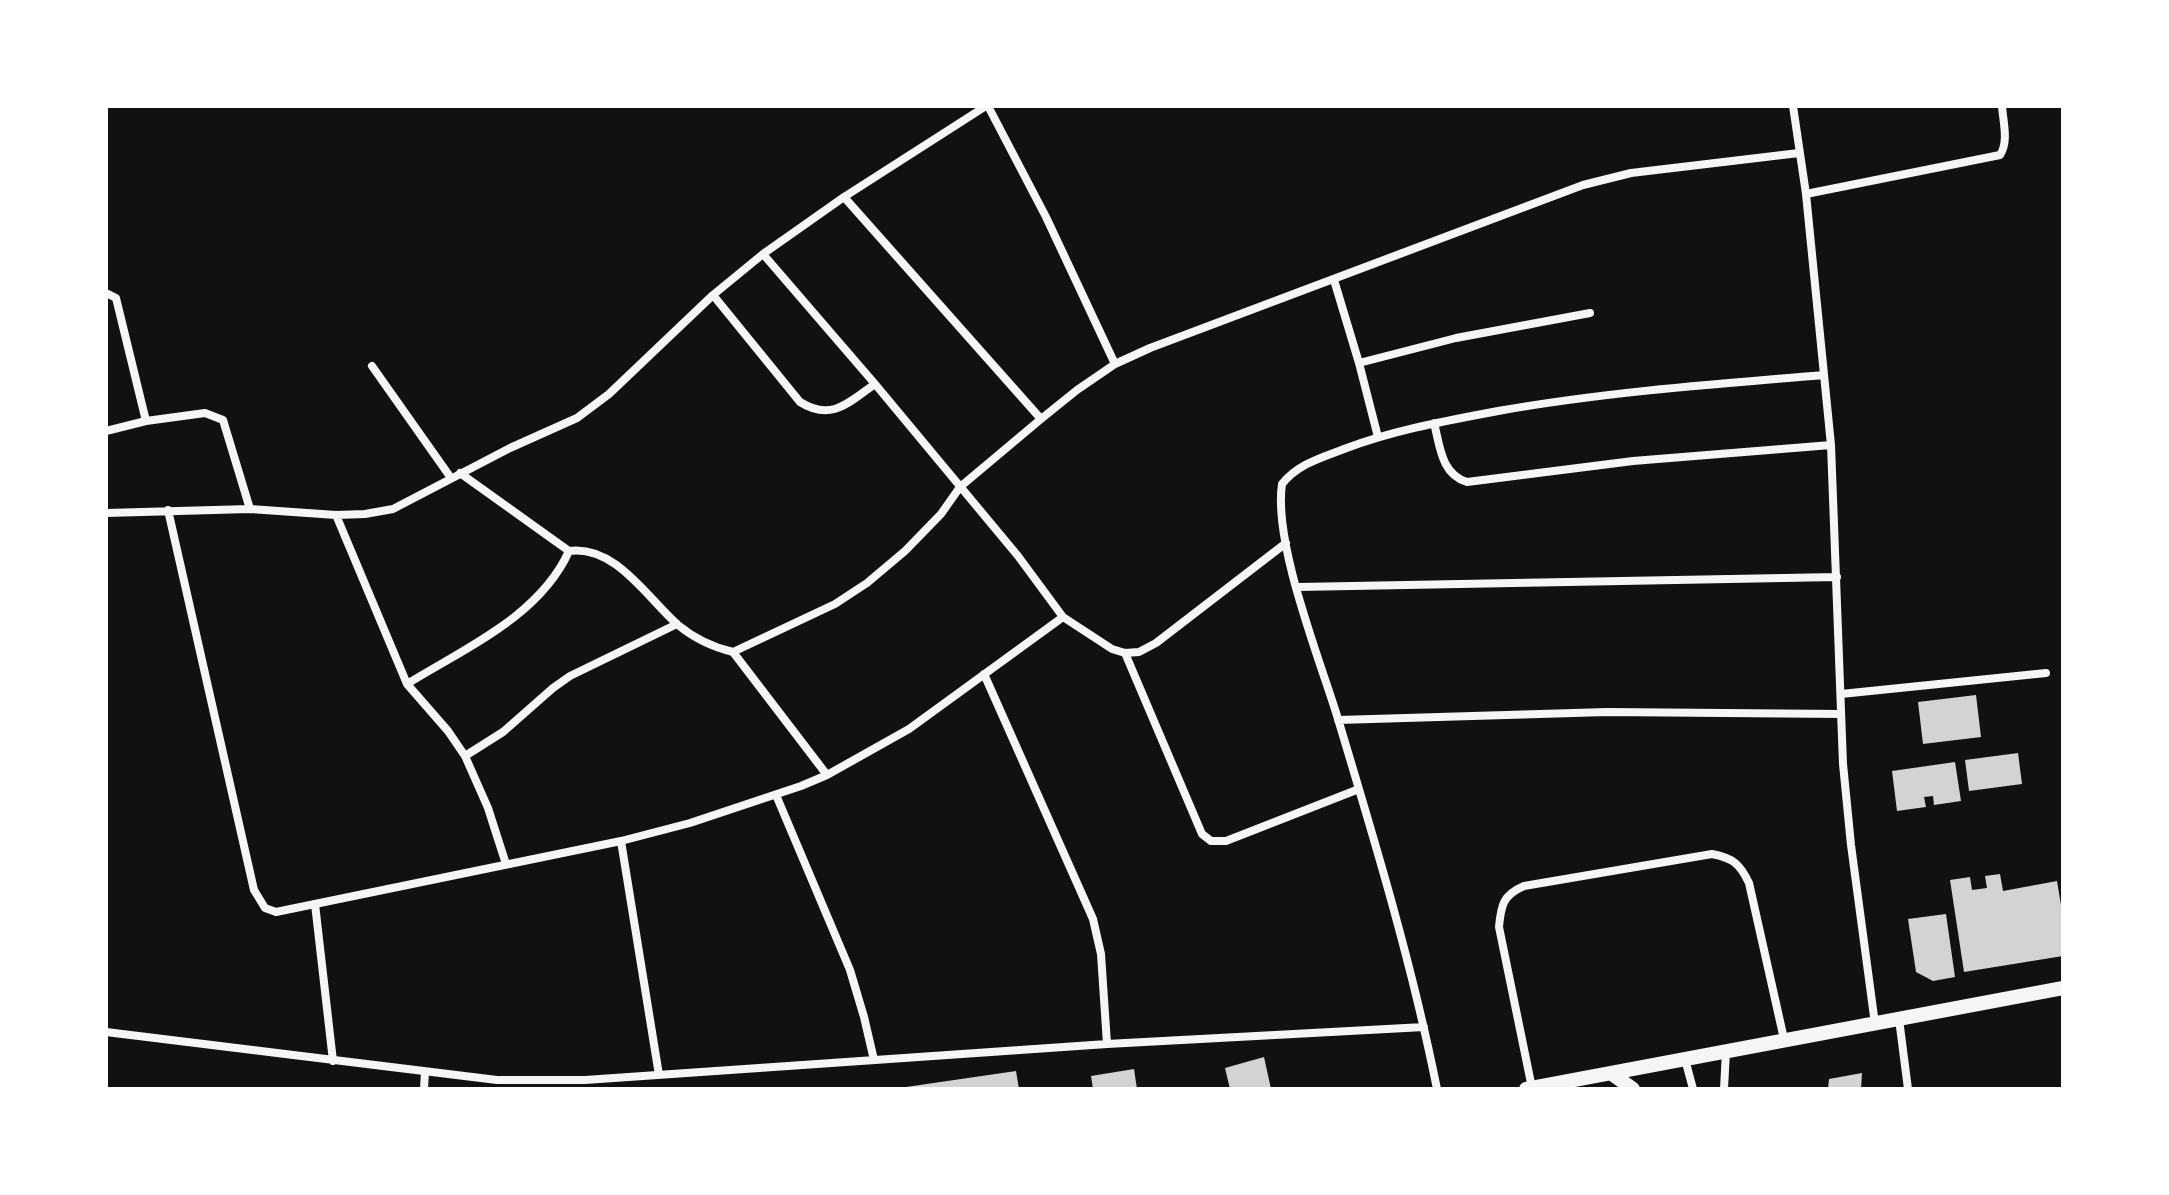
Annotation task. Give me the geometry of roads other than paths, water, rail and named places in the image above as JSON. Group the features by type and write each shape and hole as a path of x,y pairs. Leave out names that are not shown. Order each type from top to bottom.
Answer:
{"main road":[{"path":"1529,1088 2063,988"},
{"path":"1612,1074 1633,1089"}],"street":[{"path":"106,513 250,509 336,515 393,509 460,473 577,418 609,394 713,295 763,254 844,197 987,106 1046,217 1115,364"},
{"path":"1793,106 1806,194 1831,445 1841,714 1851,845 1875,1024"},
{"path":"1806,194 2000,155 2004,150 2005,133 2002,106"},
{"path":"460,473 569,551 582,549 607,558 677,624 712,647 733,652 835,604 867,583 905,551 941,514 960,487 1041,419 1115,364 1150,348 1583,185 1631,173 1799,153"},
{"path":"844,197 1041,419"},
{"path":"763,254 1018,556 1063,617 1112,649 1125,653 1139,652 1156,643 1286,543"},
{"path":"1334,280 1378,437"},
{"path":"106,293 116,298 146,421"},
{"path":"713,295 800,402 811,409 832,411 843,407 875,384"},
{"path":"1359,363 1456,338 1590,313"},
{"path":"372,366 451,478"},
{"path":"1437,1089 1390,894 1286,543 1280,497 1282,484 1302,465 1378,437 1434,423 1646,389 1824,375"},
{"path":"106,431 146,421 205,413 223,420 250,509"},
{"path":"1434,423 1450,474 1467,482 1633,461 1831,445"},
{"path":"168,510 254,890 265,908 276,912 621,841 776,795 827,775 909,729 1063,617"},
{"path":"336,515 407,684 448,731 465,756 488,808 506,864"},
{"path":"407,684 528,606 556,576 569,551"},
{"path":"1298,587 1837,577"},
{"path":"465,756 503,732 570,676 677,624"},
{"path":"733,652 827,775"},
{"path":"1125,653 1202,834 1211,841 1226,841 1359,789"},
{"path":"1841,694 2046,673"},
{"path":"984,674 1093,919 1104,980 1107,1044"},
{"path":"1338,720 1607,712 1841,714"},
{"path":"776,795 850,970 874,1060"},
{"path":"621,841 659,1075"},
{"path":"1529,1088 1499,927 1501,909 1509,892 1524,886 1712,854 1730,857 1742,867 1749,883 1784,1039"},
{"path":"315,904 333,1061"},
{"path":"1899,1019 1908,1089"},
{"path":"106,1032 497,1080 585,1080 1107,1044 1424,1027"},
{"path":"1724,1089 1726,1051"},
{"path":"1685,1059 1693,1089"},
{"path":"424,1089 425,1072"}]}
